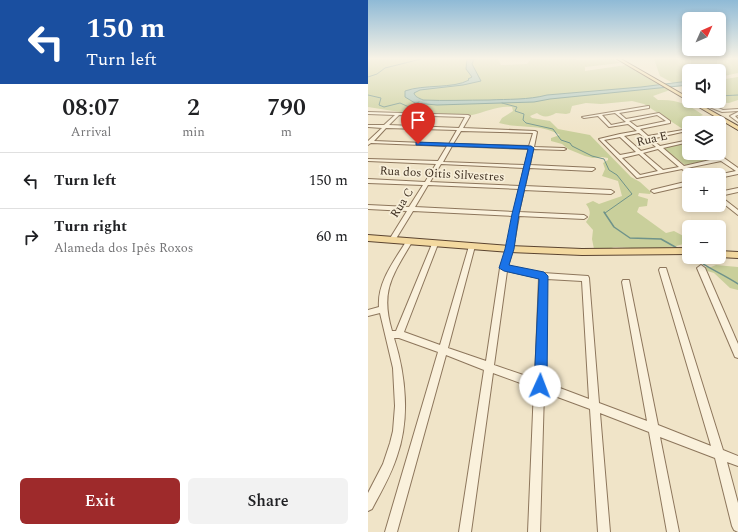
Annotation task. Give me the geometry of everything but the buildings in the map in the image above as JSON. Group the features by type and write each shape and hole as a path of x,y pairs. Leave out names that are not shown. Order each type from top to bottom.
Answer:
{"main road":[{"path":"661,84 682,95"},
{"path":"670,84 682,90"},
{"path":"703,108 738,127"},
{"path":"714,108 738,121"},
{"path":"368,238 510,249 582,252 682,251"},
{"path":"726,254 738,255"}],"street":[{"path":"584,117 648,107"},
{"path":"715,108 722,111 738,110"},
{"path":"616,112 683,168 714,160"},
{"path":"368,113 398,114"},
{"path":"738,113 732,116 738,121"},
{"path":"369,143 398,114"},
{"name":"Rua C","path":"392,240 468,116 398,114"},
{"path":"599,115 610,126 658,114 669,122 600,139 639,177 682,168"},
{"path":"368,126 535,132 516,214 510,249 504,268 465,532"},
{"path":"647,138 682,131"},
{"path":"620,135 662,172"},
{"path":"369,143 564,149"},
{"name":"Rua E","path":"619,157 682,143"},
{"path":"368,160 592,169"},
{"path":"723,160 738,171"},
{"path":"726,174 738,171"},
{"name":"Rua dos Oitis Silvestres","path":"368,181 611,192"},
{"path":"654,191 682,185"},
{"path":"726,193 738,190"},
{"path":"726,203 737,212"},
{"path":"368,207 584,217"},
{"path":"368,505 392,455 398,422 399,382 394,334 383,309 385,284 409,242"},
{"path":"394,334 435,244"},
{"path":"391,532 472,246"},
{"path":"504,268 544,276 584,278 604,532"},
{"path":"701,268 738,354"},
{"path":"663,270 719,453 738,526"},
{"path":"534,532 544,276"},
{"path":"626,282 673,532"},
{"path":"368,313 383,309"},
{"path":"394,334 595,406 738,461"}],"green space":[{"path":"368,84 659,84 670,90 653,96 658,100 677,101 682,103 682,108 692,108 703,115 682,116 682,128 644,104 632,101 601,104 586,103 572,106 570,113 566,114 556,113 542,116 537,113 530,116 532,118 550,121 558,129 590,135 631,177 640,182 651,192 650,194 639,193 638,196 648,199 647,206 639,207 637,212 666,233 674,231 682,235 682,244 664,248 616,247 594,249 592,239 593,230 586,222 590,213 586,204 593,201 599,204 622,196 618,181 602,176 605,169 603,163 608,160 608,158 593,158 585,156 568,149 562,144 551,141 551,138 560,135 552,131 499,123 502,118 513,111 512,107 497,108 472,115 462,116 441,115 425,112 424,110 427,107 421,109 420,113 400,112 368,107"},
{"path":"726,84 738,84 738,100 726,103"},
{"path":"682,144 682,160 707,160 685,165 663,148"},
{"path":"716,265 738,267 738,290 730,288 714,273 704,270 703,267 711,267"}],"water":[{"path":"468,84 420,90 414,93 415,96 423,100 511,99 666,84 682,84 682,86 550,99 534,102 437,105 415,103 405,97 405,91"}],"waterway":[{"path":"368,95 381,98 379,105 384,107 400,103 409,107 419,102"},
{"path":"726,96 738,95"},
{"path":"502,103 517,107 515,111 524,114 523,120 526,123 553,129 561,140 570,143 572,146 592,156 604,159 609,170 617,175 632,194 605,213"},
{"path":"604,212 614,227 630,238 661,239 677,248"},
{"path":"704,264 738,284"}],"route":[{"path":"418,144 531,148 516,214 510,249 504,268 544,276 540,386"}]}
